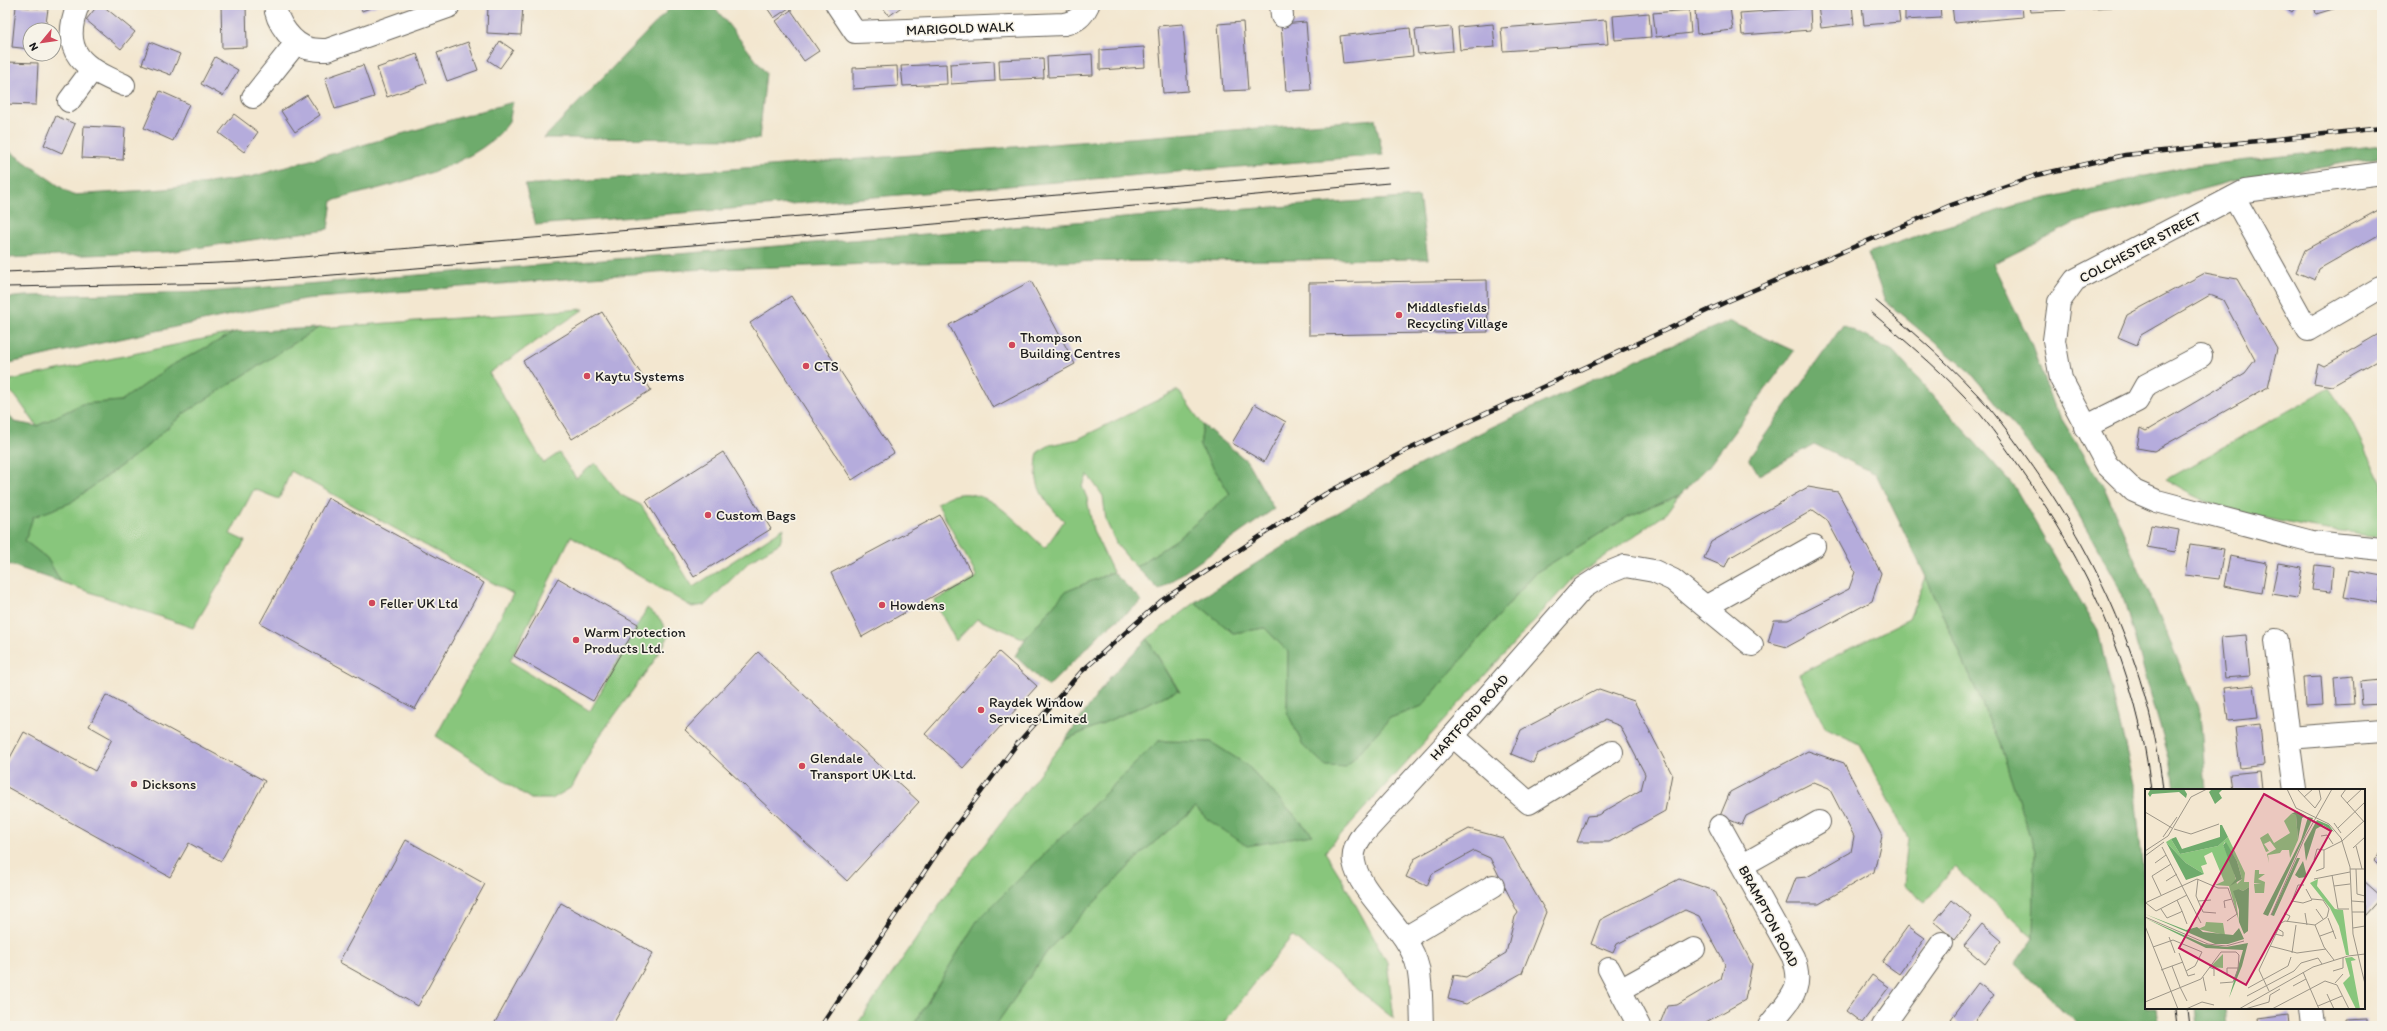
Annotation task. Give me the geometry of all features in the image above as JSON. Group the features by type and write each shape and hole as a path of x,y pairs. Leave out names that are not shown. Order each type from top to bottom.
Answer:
{"street":[{"path":"78,5 71,22 71,41 81,60 92,70 124,85"},
{"path":"275,5 275,12 296,43 310,50 326,50 448,7"},
{"name":"MARIGOLD WALK","path":"837,5 855,32 1064,24 1075,21 1084,14 1088,5"},
{"path":"253,97 296,43"},
{"path":"69,101 92,70"},
{"name":"COLCHESTER STREET","path":"2382,173 2245,191 2075,280 2059,302 2054,340 2061,379 2085,427 2107,465 2134,491 2157,501 2312,542 2382,549"},
{"path":"2234,197 2308,330 2380,288"},
{"path":"2085,427 2137,401 2146,385 2201,356"},
{"path":"1707,606 1814,546"},
{"name":"HARTFORD ROAD","path":"1422,1026 1418,968 1405,938 1364,884 1354,862 1355,845 1363,834 1453,736 1583,588 1604,574 1625,566 1654,571 1673,580 1707,606 1752,645"},
{"path":"2276,640 2295,789"},
{"path":"2288,738 2382,731"},
{"path":"1453,736 1529,803 1612,752"},
{"path":"1743,865 1820,822"},
{"name":"BRAMPTON ROAD","path":"1720,826 1743,865 1793,957 1799,971 1798,988 1769,1026"},
{"path":"1405,938 1494,886"},
{"path":"1883,1026 1942,943"},
{"path":"1620,990 1694,949"},
{"path":"1609,969 1639,1026"},
{"path":"2312,1009 2313,1026"}],"green space":[{"path":"673,5 713,5 766,73 759,139 544,138"},
{"path":"513,102 507,125 492,141 472,154 450,165 426,174 332,201 328,229 168,252 5,258 5,148 72,195 165,189 251,177"},
{"path":"1375,119 1383,155 536,225 525,185"},
{"path":"2382,145 2382,157 2233,181 2075,223 1993,264 2030,341 2053,405 2104,487 2200,712 2206,789 2174,789 2171,765 2121,590 2063,487 1971,373 1885,301 1868,253 1937,229 2017,205 2186,167"},
{"path":"1419,197 1428,259 904,263 684,270 304,299 5,364 5,298 26,296 207,292 1161,215"},
{"path":"584,309 489,373 544,463 559,453 576,478 595,463 621,495 641,505 693,587 784,528 780,543 751,560 705,605 692,607 571,536 510,661 590,711 647,608 660,619 669,636 654,661 596,741 572,787 552,799 531,799 436,736 513,594 291,471 279,499 254,489 230,534 245,541 193,628 61,582 47,558 25,541 33,517 70,503 144,449 183,414 318,328"},
{"path":"1729,321 1794,351 1708,467 1680,495 1629,516 1535,573 1422,706 1390,718 1346,767 1326,766 1303,745 1287,712 1288,652 1265,628 1233,633 1195,602 1356,502 1449,449 1567,391"},
{"path":"1843,325 1893,351 2014,486 2098,631 2134,784 2145,890 2145,1009 2157,1009 2159,1026 2080,1026 2015,964 2033,938 2035,852 2000,744 1926,577 1876,474 1814,444 1759,475 1749,458"},
{"path":"318,328 183,414 144,449 70,503 33,517 25,541 47,558 61,582 5,563 5,408 14,422 37,426 82,404 121,401 170,366 236,332"},
{"path":"236,332 170,366 121,401 82,404 37,426 16,397 6,387 6,381"},
{"path":"2329,388 2349,417 2382,484 2381,537 2337,532 2248,514 2201,499 2165,480"},
{"path":"1178,390 1203,425 1200,446 1230,494 1176,540 1136,567 1117,545 1106,521 1103,496 1088,475 1082,486 1087,498 1093,530 1113,572 1065,592 1025,639 977,619 956,641 934,601 977,577 937,503 953,495 968,494 983,497 1009,515 1045,548 1064,521 1049,505 1040,490 1036,474 1038,452 1050,445 1078,439"},
{"path":"1203,425 1247,461 1274,509 1159,590 1136,567 1176,540 1230,494 1200,446"},
{"path":"1680,495 1667,513 1571,580 1325,852 1340,876 1387,962 1394,1019 1292,936 1221,1026 995,1026 1049,949 1143,852 1196,807 1207,819 1313,835 1247,765 1211,742 1158,741 977,921 913,1026 856,1026 955,883 1065,740 1178,690 1180,692 1147,639 1195,602 1233,633 1265,628 1288,652 1287,712 1303,745 1346,767 1390,718 1422,706 1535,573 1629,516"},
{"path":"1113,572 1142,601 1102,632 1048,687 1015,656 1025,639 1065,592"},
{"path":"1926,577 2000,744 2035,852 2033,938 1955,867 1925,902 1903,885 1908,838 1859,744 1825,727 1799,674 1909,619"},
{"path":"1147,639 1178,690 1065,740 1110,677"},
{"path":"1158,741 1211,742 1247,765 1313,835 1247,846 1207,819 1196,807 1143,852 1049,949 995,1026 913,1026 977,921"},
{"path":"2195,1009 2225,1009 2227,1026 2197,1026"}],"building":[{"path":"98,5 102,5 135,32 121,49 86,20"},
{"path":"221,5 246,5 247,47 222,48"},
{"path":"360,5 378,5 362,11"},
{"path":"488,5 523,5 521,35 487,33"},
{"path":"765,5 787,5 789,8 774,18"},
{"path":"881,5 904,5 889,16"},
{"path":"1818,5 1852,5 1854,24 1821,28"},
{"path":"1862,5 1898,5 1900,22 1864,25"},
{"path":"1905,5 1940,5 1941,18 1905,20"},
{"path":"1952,5 2022,5 2023,17 1954,23"},
{"path":"2030,5 2066,5 2066,10 2031,12"},
{"path":"2077,5 2112,5 2112,7 2077,9"},
{"path":"2282,5 2297,5 2292,12"},
{"path":"2314,5 2347,5 2316,14"},
{"path":"16,6 48,9 46,22 22,22 22,48 12,47"},
{"path":"1730,7 1733,30 1697,34 1695,10"},
{"path":"1810,8 1811,30 1742,35 1740,13"},
{"path":"791,10 819,51 804,61 776,21"},
{"path":"1689,10 1691,33 1656,37 1653,13"},
{"path":"1649,13 1651,37 1615,40 1613,16"},
{"path":"1606,20 1608,44 1503,51 1501,28"},
{"path":"1243,22 1248,90 1223,91 1218,24"},
{"path":"1306,22 1311,90 1286,91 1281,24"},
{"path":"1183,24 1188,91 1163,93 1158,26"},
{"path":"1493,24 1495,47 1460,50 1458,27"},
{"path":"1451,27 1453,51 1418,54 1415,30"},
{"path":"1410,28 1413,56 1343,63 1340,36"},
{"path":"500,41 513,50 500,68 488,60"},
{"path":"150,42 180,54 171,75 142,64"},
{"path":"468,42 478,70 447,81 437,53"},
{"path":"1144,47 1145,67 1100,70 1100,50"},
{"path":"417,54 427,83 387,97 377,68"},
{"path":"1092,54 1093,75 1048,77 1047,57"},
{"path":"215,57 238,70 223,96 201,84"},
{"path":"1043,58 1044,78 1000,80 999,60"},
{"path":"994,61 995,81 951,84 950,64"},
{"path":"7,62 38,63 36,105 5,104"},
{"path":"946,64 947,84 903,86 901,66"},
{"path":"363,65 374,97 335,109 325,78"},
{"path":"897,66 898,86 853,89 853,68"},
{"path":"160,91 189,104 173,141 144,128"},
{"path":"307,95 320,115 295,132 281,111"},
{"path":"234,114 258,132 244,152 219,133"},
{"path":"56,116 75,124 62,153 44,145"},
{"path":"84,126 125,128 123,160 82,158"},
{"path":"2382,208 2382,233 2319,269 2315,280 2296,272 2305,250"},
{"path":"2205,273 2237,279 2277,349 2268,387 2154,451 2137,448 2140,428 2146,431 2245,373 2255,360 2223,300 2210,295 2141,335 2137,345 2118,337 2127,315"},
{"name":"Middlesfields Recycling Village","path":"1487,280 1488,332 1309,335 1309,283"},
{"name":"Thompson Building Centres","path":"1031,281 1075,364 993,408 949,325"},
{"path":"791,296 894,453 852,480 750,323"},
{"name":"Kaytu Systems","path":"602,312 651,390 572,439 523,361"},
{"path":"2382,332 2382,358 2332,386 2314,383 2318,363 2324,366"},
{"path":"1255,404 1286,422 1264,462 1232,443"},
{"name":"Custom Bags","path":"723,452 771,529 694,577 646,501"},
{"path":"1808,487 1838,492 1881,573 1872,601 1787,647 1768,642 1774,620 1788,620 1849,589 1855,572 1827,520 1813,510 1729,558 1725,567 1704,558 1711,542"},
{"name":"Feller UK Ltd","path":"328,498 484,583 415,709 260,623"},
{"name":"Howdens","path":"940,515 972,574 862,637 831,573"},
{"path":"2151,525 2179,530 2175,552 2147,547"},
{"path":"2190,544 2224,549 2219,579 2185,575"},
{"path":"2230,556 2267,563 2262,593 2224,586"},
{"path":"2278,563 2302,567 2297,598 2272,594"},
{"path":"2315,565 2333,567 2331,592 2312,590"},
{"path":"2349,570 2382,576 2378,603 2344,597"},
{"name":"Warm Protection Products Ltd.","path":"558,578 638,624 593,701 514,656"},
{"path":"2246,635 2250,676 2225,678 2221,637"},
{"name":"Glendale Transport UK Ltd.","path":"758,652 919,802 847,881 685,730"},
{"name":"Raydek Window Services Limited","path":"999,652 1037,686 963,768 925,734"},
{"path":"2352,675 2354,704 2336,705 2334,677"},
{"path":"2321,676 2323,705 2305,706 2303,677"},
{"path":"2382,680 2382,704 2362,705 2360,682"},
{"path":"2254,685 2258,718 2228,721 2224,688"},
{"path":"1599,689 1634,701 1672,774 1665,811 1609,842 1577,842 1587,816 1598,815 1641,790 1645,774 1620,726 1605,720 1537,754 1533,763 1511,754 1521,730"},
{"name":"Dicksons","path":"106,695 265,781 221,861 189,843 170,877 5,786 5,767 24,732 95,771 112,739 89,726"},
{"path":"2260,724 2264,765 2240,768 2235,727"},
{"path":"1808,751 1844,763 1882,836 1874,872 1819,904 1786,904 1796,878 1807,877 1851,852 1854,836 1829,788 1814,782 1746,816 1742,825 1720,816 1730,792"},
{"path":"2260,771 2262,789 2232,789 2230,774"},
{"path":"1469,829 1503,838 1546,912 1522,973 1466,1004 1448,999 1454,975 1466,977 1506,953 1515,917 1518,913 1490,858 1474,851 1432,874 1427,886 1406,877 1414,859"},
{"path":"406,840 485,884 418,1006 339,962"},
{"path":"2382,852 2382,868 2374,860"},
{"path":"1679,879 1715,891 1752,964 1745,1000 1699,1026 1659,1026 1667,1006 1677,1005 1721,979 1725,964 1699,916 1685,910 1617,944 1613,953 1591,944 1600,920"},
{"path":"2365,882 2382,897 2365,916"},
{"path":"1952,900 1972,917 1955,940 1934,922"},
{"path":"561,903 653,953 612,1026 493,1026"},
{"path":"1982,924 2002,941 1985,964 1964,946"},
{"path":"1908,926 1925,938 1899,974 1882,962"},
{"path":"1872,975 1889,987 1862,1023 1846,1011"},
{"path":"1978,983 1994,995 1971,1026 1961,1026 1951,1019"},
{"path":"2289,1014 2290,1026 2260,1026 2259,1018"},
{"path":"2367,1019 2367,1026 2345,1026 2345,1020"}],"tram line":[{"path":"5,272 241,262 1387,168"},
{"path":"5,287 236,283 813,235 1389,183"},
{"path":"1876,301 1937,354 1987,405 2027,458 2076,534 2116,615 2133,658 2146,701 2156,745 2163,789"},
{"path":"1871,312 1943,374 1979,413 2017,464 2065,539 2105,618 2121,660 2134,702 2144,746 2151,789"},
{"path":"2175,1009 2177,1026"},
{"path":"2187,1009 2189,1026"}],"railway":[{"path":"821,1026 949,835 1017,744 1081,672 1161,601 1325,494 1405,451 1726,302 1951,205 2037,175 2125,155 2382,128"}],"place":[{"name":"Middlesfields Recycling Village","path":"1399,315"},
{"name":"Thompson Building Centres","path":"1012,345"},
{"name":"CTS","path":"806,366"},
{"name":"Kaytu Systems","path":"587,376"},
{"name":"Custom Bags","path":"708,515"},
{"name":"Feller UK Ltd","path":"372,603"},
{"name":"Howdens","path":"882,605"},
{"name":"Warm Protection Products Ltd.","path":"576,640"},
{"name":"Raydek Window Services Limited","path":"981,710"},
{"name":"Glendale Transport UK Ltd.","path":"802,766"},
{"name":"Dicksons","path":"134,784"}]}
